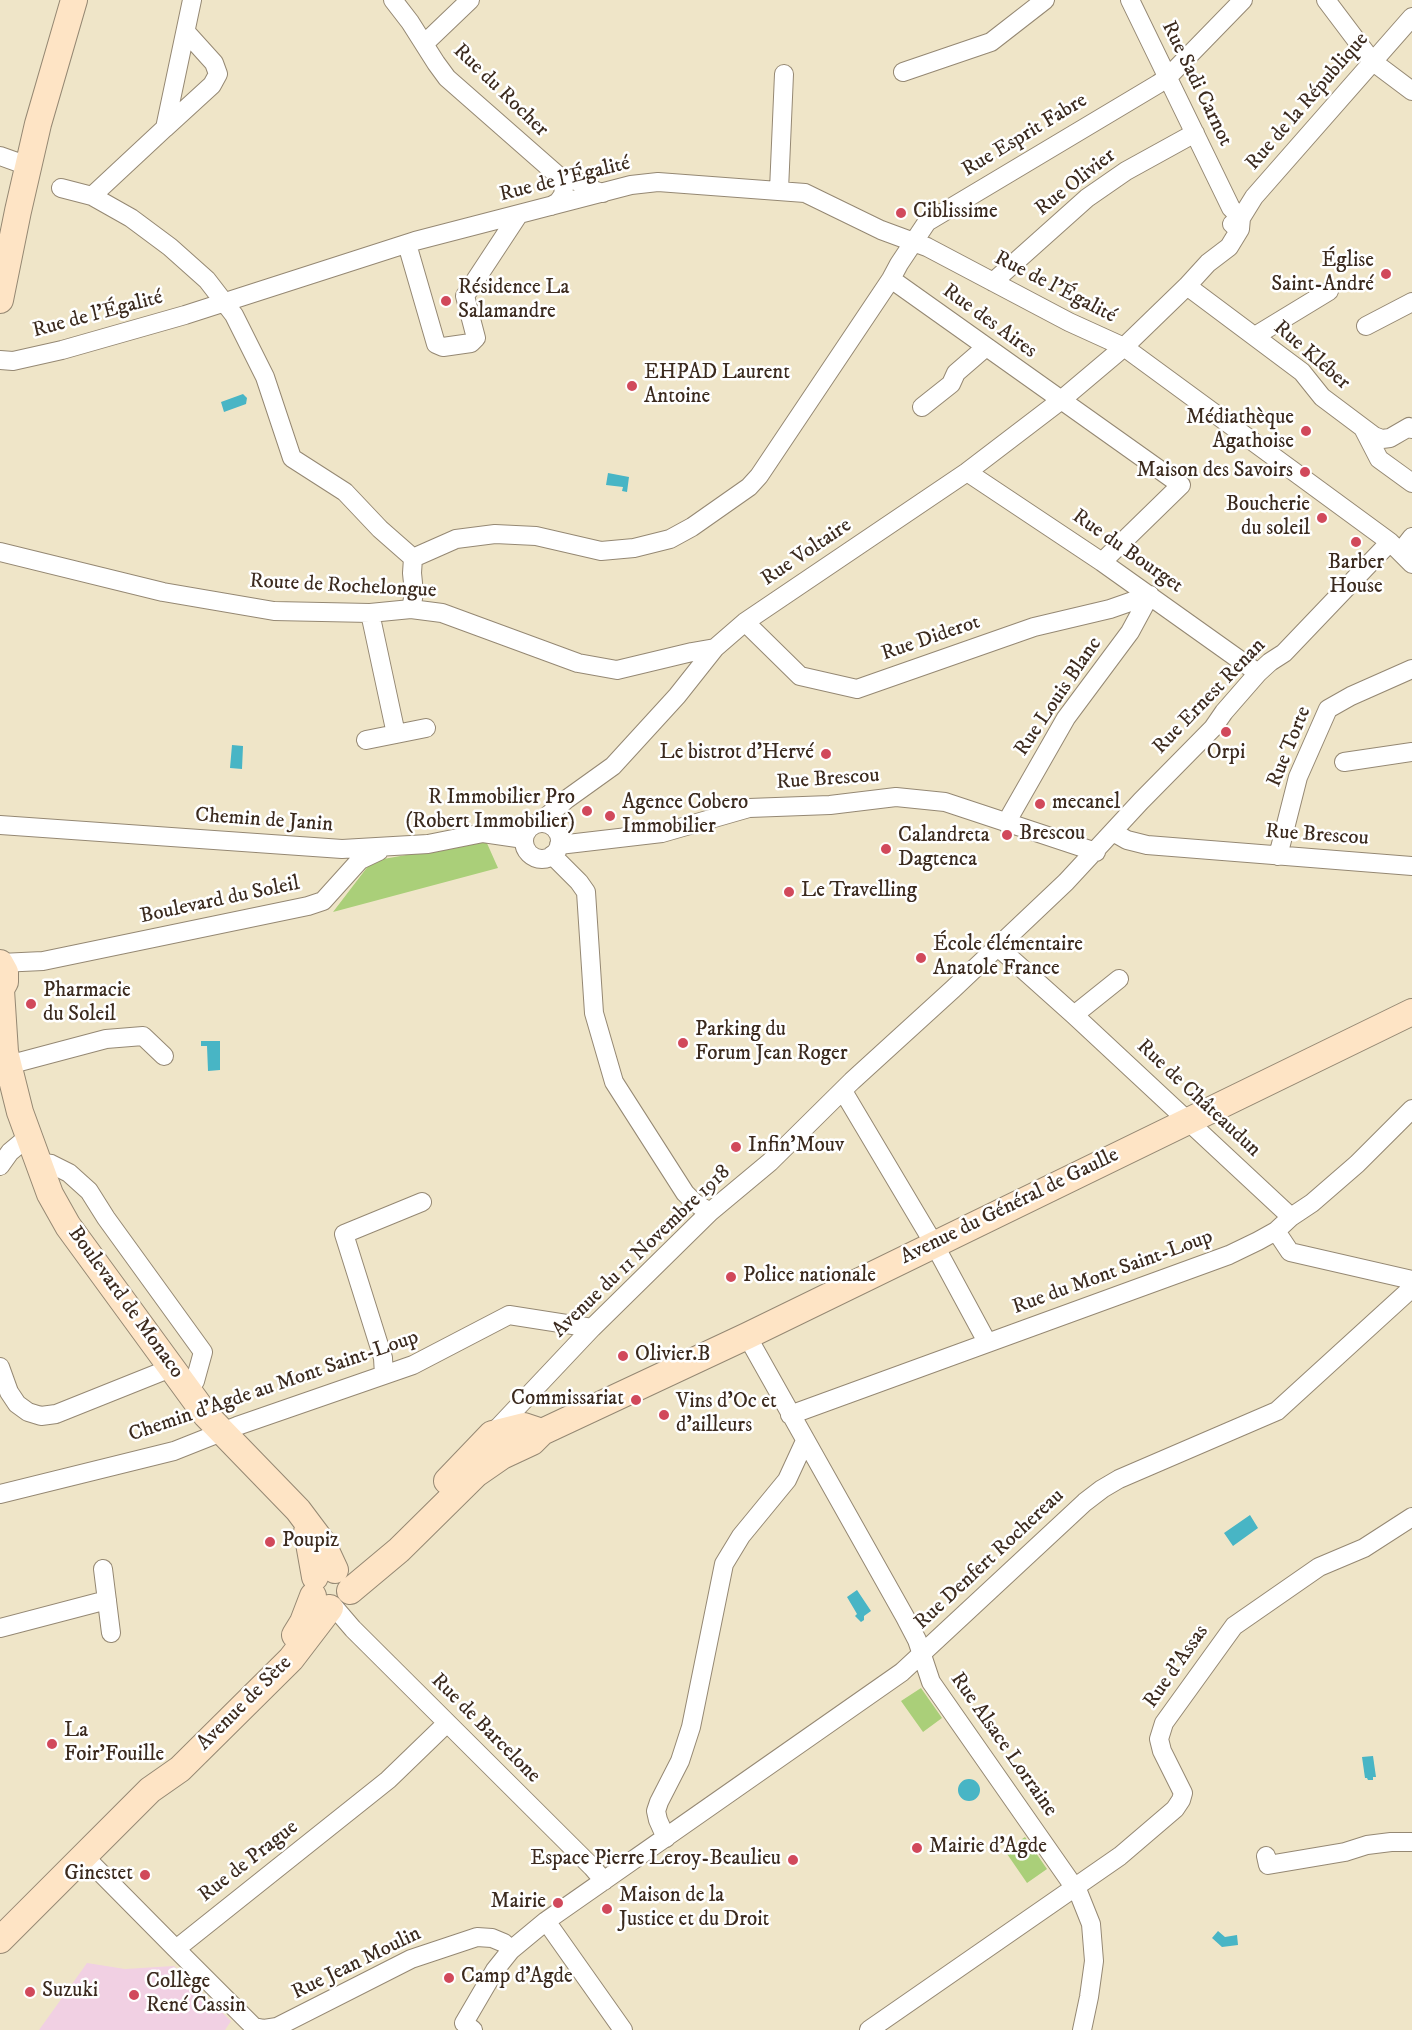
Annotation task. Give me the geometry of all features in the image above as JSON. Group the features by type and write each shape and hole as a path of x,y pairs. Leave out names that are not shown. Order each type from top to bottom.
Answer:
{"main road":[{"path":"0,300 38,124 74,0"},
{"name":"Boulevard de Monaco","path":"1,978 3,1053 28,1137 50,1194 68,1226 206,1415 305,1520 322,1542 331,1589"},
{"name":"Avenue du Général de Gaulle","path":"476,1474 502,1456 532,1442 542,1432 747,1336 1412,1012"},
{"path":"492,1434 524,1426 542,1432"},
{"name":"Avenue de Sète","path":"0,1940 150,1790 180,1769 291,1659 331,1589 376,1557 423,1504 492,1434"},
{"name":"Avenue de Sète","path":"331,1589 399,1550 476,1474"}],"street":[{"path":"165,128 192,0"},
{"name":"Rue du Rocher","path":"393,0 447,78 562,179 568,177 603,193"},
{"path":"424,44 470,0"},
{"path":"903,72 991,42 1045,0"},
{"name":"Rue Sadi Carnot","path":"1130,0 1231,208 1240,218"},
{"name":"Rue Esprit Fabre","path":"413,558 456,539 495,534 536,536 601,551 633,548 670,539 692,527 749,487 759,476 927,222 1168,77 1243,0"},
{"path":"1326,0 1372,61 1412,91"},
{"name":"Rue de la République","path":"1124,347 1187,286 1208,262 1228,247 1240,229 1240,218 1254,197 1412,17"},
{"path":"92,196 212,85 218,74 214,63 186,32"},
{"path":"779,190 784,74"},
{"name":"Rue Olivier","path":"993,282 1087,198 1126,171 1195,133"},
{"path":"0,156 28,166"},
{"path":"551,206 563,195 562,179"},
{"name":"Rue de l'Égalité","path":"0,360 13,361 62,350 224,303 407,244 644,183 779,190 810,194 881,230 927,247 1069,322 1124,347 1401,552"},
{"path":"62,188 92,196 131,218 170,247 207,280 234,315 265,377 292,458 345,492 380,529 413,558 414,593 411,609"},
{"path":"407,244 436,344 443,347 471,343 476,338 465,296 519,214"},
{"name":"Rue des Aires","path":"891,279 1181,485 1102,562"},
{"name":"Rue Kléber","path":"1187,286 1302,372 1322,397 1374,436 1382,439 1390,438 1411,428"},
{"path":"1255,336 1329,291"},
{"path":"1366,326 1408,304"},
{"path":"922,406 951,384 956,374 986,346"},
{"name":"Rue Voltaire","path":"539,823 613,766 677,696 715,648 745,622 968,472 1060,401 1124,347"},
{"path":"1363,428 1379,459 1412,483"},
{"name":"Rue du Bourget","path":"968,472 1150,595 1258,673"},
{"name":"Rue Ernest Renan","path":"1113,832 1213,728 1224,711 1258,673 1401,552 1412,537"},
{"name":"Route de Rochelongue","path":"0,552 163,592 274,611 370,613 411,609 442,613 578,663 617,670 715,648"},
{"name":"Rue Diderot","path":"745,622 800,676 857,688 1034,627 1110,609 1150,595"},
{"name":"Rue Louis Blanc","path":"1006,823 1066,718 1130,632 1150,595"},
{"path":"370,613 396,734"},
{"name":"Rue Torte","path":"1278,856 1298,777 1328,709 1351,696 1412,669"},
{"path":"366,740 426,728"},
{"path":"1344,762 1412,752"},
{"name":"Rue Brescou","path":"556,850 662,833 749,808 830,805 896,797 945,802 1096,852"},
{"path":"556,850 543,859 533,857 526,849 524,839 529,828 539,823 551,825 555,829 558,834 556,850 586,892 594,1013 614,1082 685,1194 710,1212"},
{"name":"Chemin de Janin","path":"0,825 342,849 428,844 483,833 524,839"},
{"name":"Rue Brescou","path":"1113,832 1127,840 1147,846 1412,866"},
{"name":"Avenue du 11 Novembre 1918","path":"492,1434 592,1328 710,1212 770,1162 998,947 1096,852 1113,832"},
{"name":"Boulevard du Soleil","path":"1,978 43,961 323,902 360,860 386,847"},
{"name":"Rue de Châteaudun","path":"998,947 1290,1217"},
{"path":"1074,1015 1119,980"},
{"path":"3,1053 143,1036 164,1056"},
{"path":"843,1091 934,1244 987,1342"},
{"name":"Rue du Mont Saint-Loup","path":"790,1415 1229,1255 1276,1231 1290,1217 1312,1203 1357,1164 1412,1109"},
{"path":"0,1166 10,1152 28,1137"},
{"path":"37,1162 51,1164 69,1173 89,1191 203,1353 195,1381 188,1391"},
{"path":"384,1375 383,1358 344,1234 422,1202"},
{"path":"1276,1231 1290,1252 1412,1280"},
{"name":"Rue Denfert Rochereau","path":"465,2028 495,1970 512,1950 546,1921 902,1672 1102,1489 1119,1479 1277,1411 1412,1288"},
{"name":"Chemin d'Agde au Mont Saint-Loup","path":"0,1494 174,1451 413,1365 509,1315 592,1328"},
{"name":"Rue Alsace Lorraine","path":"747,1336 905,1617 917,1640 931,1682 1079,1894 1091,1924 1094,1961 1082,2030"},
{"path":"0,1367 9,1392 17,1404 28,1412 42,1416 56,1414 171,1368"},
{"path":"666,1838 656,1811 680,1761 691,1727 724,1564 741,1536 787,1480 805,1442"},
{"name":"Rue d'Assas","path":"1074,1887 1120,1856 1175,1809 1181,1800 1183,1793 1162,1751 1160,1739 1164,1723 1233,1626 1319,1567 1364,1548 1412,1517"},
{"path":"103,1569 111,1633"},
{"name":"Rue de Barcelone","path":"331,1589 353,1629 604,1881"},
{"path":"0,1628 107,1600"},
{"name":"Rue de Prague","path":"176,1949 388,1780 447,1723"},
{"path":"1266,1856 1268,1865 1345,1852 1367,1845 1412,1842"},
{"path":"84,1856 256,2028"},
{"path":"869,2030 1074,1887"},
{"path":"546,1921 623,2030"},
{"name":"Rue Jean Moulin","path":"256,2028 277,2027 411,1959 477,1936 492,1938 504,1943 512,1950"}],"shaded area":[{"name":"Collège René Cassin","path":"87,1963 125,1969 174,1966 231,2021 225,2030 39,2030"}],"green space":[{"path":"486,841 498,868 333,912 372,861"},
{"path":"921,1688 942,1718 923,1732 901,1701"},
{"path":"1025,1837 1047,1869 1027,1883 1005,1851"}],"water":[{"path":"243,394 247,398 246,404 224,412 221,402"},
{"path":"608,473 629,477 627,492 622,491 623,487 606,485"},
{"path":"232,745 243,746 242,769 230,768"},
{"path":"201,1041 220,1041 220,1070 208,1071 207,1046 201,1046"},
{"path":"1250,1515 1258,1528 1233,1546 1224,1533"},
{"path":"857,1590 871,1611 864,1616 861,1622 855,1616 857,1614 847,1597"},
{"path":"1373,1756 1376,1777 1368,1780 1365,1778 1362,1757"},
{"path":"965,1779 973,1779 980,1786 980,1794 973,1801 965,1801 958,1794 958,1786"},
{"path":"1218,1931 1225,1937 1237,1935 1238,1945 1222,1947 1212,1938"}],"place":[{"name":"Ciblissime","path":"901,213"},
{"name":"Église Saint-André","path":"1386,274"},
{"name":"Résidence La Salamandre","path":"446,301"},
{"name":"EHPAD Laurent Antoine","path":"632,386"},
{"name":"Médiathèque Agathoise","path":"1306,431"},
{"name":"Maison des Savoirs","path":"1305,472"},
{"name":"Boucherie du soleil","path":"1322,518"},
{"name":"Barber House","path":"1356,542"},
{"name":"Orpi","path":"1226,732"},
{"name":"Le bistrot d'Hervé","path":"826,754"},
{"name":"mecanel","path":"1040,804"},
{"name":"R Immobilier Pro (Robert Immobilier)","path":"587,811"},
{"name":"Agence Cobero Immobilier","path":"610,816"},
{"name":"Brescou","path":"1007,835"},
{"name":"Calandreta Dagtenca","path":"886,849"},
{"name":"Le Travelling","path":"789,892"},
{"name":"École élémentaire Anatole France","path":"921,958"},
{"name":"Pharmacie du Soleil","path":"31,1004"},
{"name":"Parking du Forum Jean Roger","path":"683,1043"},
{"name":"Infin'Mouv","path":"736,1147"},
{"name":"Police nationale","path":"731,1277"},
{"name":"Olivier.B","path":"623,1356"},
{"name":"Commissariat","path":"636,1400"},
{"name":"Vins d'Oc et d'ailleurs","path":"664,1415"},
{"name":"Poupiz","path":"270,1542"},
{"name":"La Foir'Fouille","path":"52,1744"},
{"name":"Mairie d'Agde","path":"917,1848"},
{"name":"Espace Pierre Leroy-Beaulieu","path":"793,1860"},
{"name":"Ginestet","path":"145,1875"},
{"name":"Mairie","path":"558,1903"},
{"name":"Maison de la Justice et du Droit","path":"607,1909"},
{"name":"Camp d'Agde","path":"449,1978"},
{"name":"Suzuki","path":"30,1992"},
{"name":"Collège René Cassin","path":"134,1995"}]}
